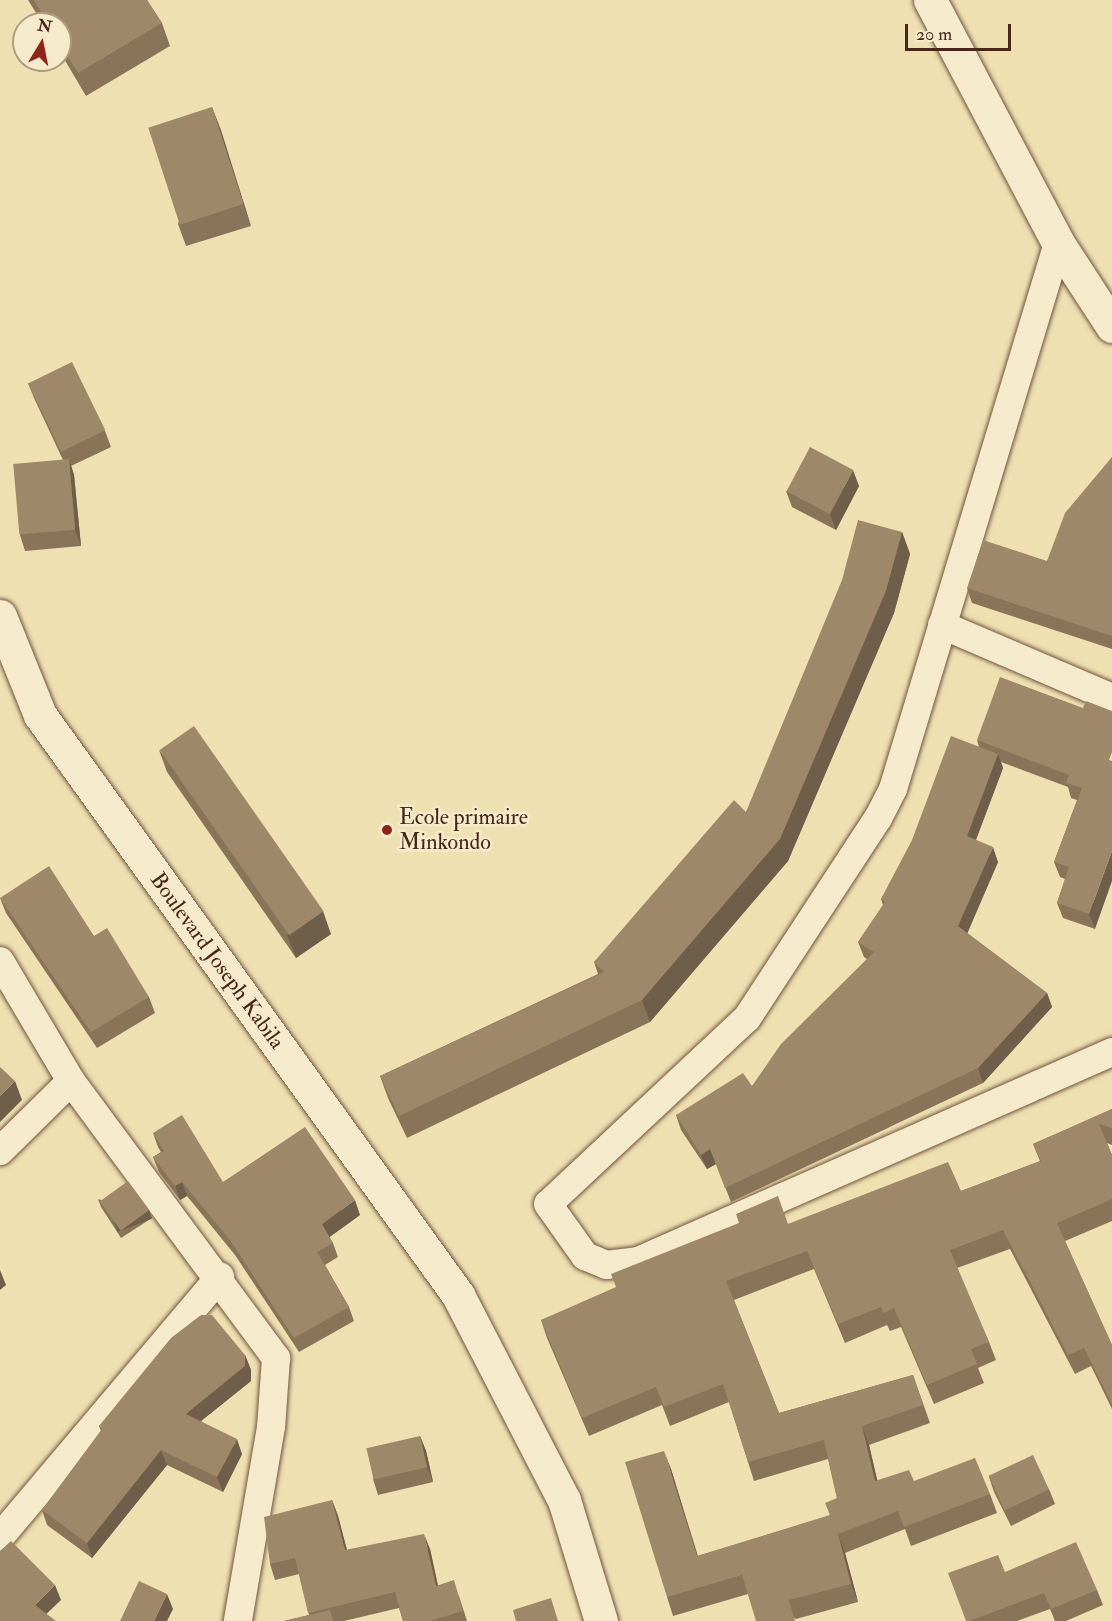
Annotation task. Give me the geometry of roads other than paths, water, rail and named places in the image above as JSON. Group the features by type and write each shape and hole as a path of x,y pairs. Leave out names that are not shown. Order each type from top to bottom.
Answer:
{"main road":[{"path":"930,0 1058,243 1112,326"},
{"name":"Boulevard Joseph Kabila","path":"0,616 40,715 458,1295 564,1500 601,1621"}],"street":[{"path":"1058,243 892,789 768,992 548,1204 585,1256 606,1265 638,1261 1112,1052"},
{"path":"942,625 1112,698"},
{"path":"0,961 71,1081 220,1277 276,1359 271,1428 237,1621"},
{"path":"0,1151 71,1081"},
{"path":"0,1537 220,1277"}],"place":[{"name":"Ecole primaire Minkondo","path":"387,830"}]}
